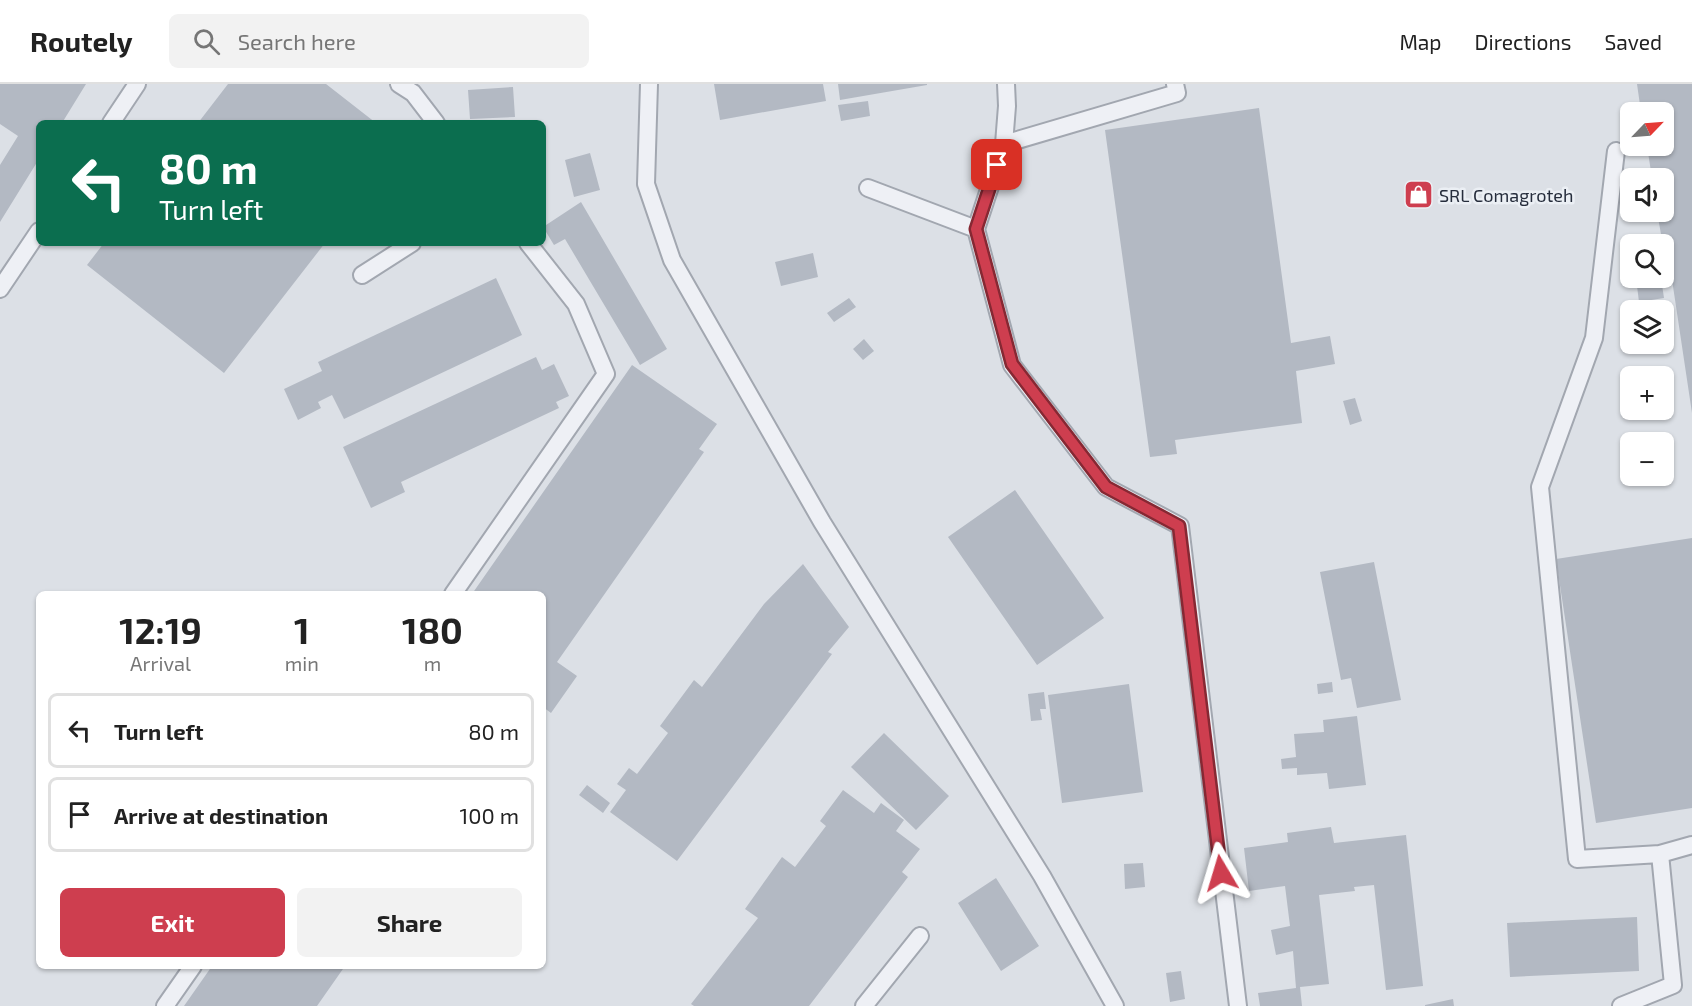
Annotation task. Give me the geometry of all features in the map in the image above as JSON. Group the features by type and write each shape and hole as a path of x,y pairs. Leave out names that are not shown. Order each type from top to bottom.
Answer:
{"lane":[{"path":"113,120 137,84"},
{"path":"399,84 413,93 434,120"},
{"path":"649,84 646,184 672,260 822,522 1042,876 1116,1006"},
{"path":"1006,84 1004,144 976,229 1012,364 1106,487 1179,526 1238,1006"},
{"path":"1004,144 1177,93 1175,84"},
{"path":"1616,151 1594,338 1540,487 1577,858 1660,855 1692,845"},
{"path":"868,188 976,229"},
{"path":"0,289 36,235"},
{"path":"363,275 407,246"},
{"path":"455,591 606,374 576,304 530,246"},
{"path":"1621,1006 1673,985 1660,855"},
{"path":"864,1006 920,936"},
{"path":"165,1006 191,969"}],"building":[{"path":"0,84 86,84 64,120 36,120 36,164 0,222 0,165 18,136 0,124"},
{"path":"228,84 326,84 372,120 200,120"},
{"path":"714,84 823,84 826,101 720,120"},
{"path":"838,84 927,84 927,85 840,100"},
{"path":"1637,84 1692,84 1692,413 1673,288 1674,234 1661,234 1659,222 1674,222 1674,168 1650,168 1649,156 1674,156 1674,102 1640,102"},
{"path":"513,87 515,117 470,119 468,90"},
{"path":"868,101 870,116 841,121 838,105"},
{"path":"1259,108 1291,343 1330,336 1335,364 1296,371 1302,423 1175,440 1177,454 1150,457 1105,130"},
{"path":"590,153 600,190 574,197 565,160"},
{"path":"581,202 667,349 640,365 565,239 554,245 546,232 546,225"},
{"path":"102,246 323,246 224,373 87,265"},
{"path":"813,253 818,277 781,286 775,262"},
{"path":"496,278 522,335 344,419 332,395 318,402 321,408 298,420 284,389 322,371 318,362"},
{"path":"1637,288 1662,288 1664,298 1639,300"},
{"path":"849,298 856,307 834,322 827,313"},
{"path":"864,339 874,351 863,360 853,349"},
{"path":"536,357 542,370 554,364 569,396 556,402 559,408 401,482 405,492 371,508 343,447"},
{"path":"632,365 717,424 699,449 704,452 557,662 577,676 551,713 546,709 546,591 474,591"},
{"path":"1355,398 1362,421 1350,425 1343,401"},
{"path":"1015,490 1104,618 1037,665 948,537"},
{"path":"1692,538 1692,808 1596,823 1556,559"},
{"path":"1374,562 1401,700 1357,708 1351,678 1341,680 1320,572"},
{"path":"803,564 849,627 828,652 832,654 677,861 610,812 626,790 617,784 629,768 637,774 668,733 660,726 694,680 702,687 764,604"},
{"path":"1332,682 1333,692 1318,694 1317,684"},
{"path":"1129,684 1143,792 1062,803 1048,695"},
{"path":"1044,692 1046,709 1040,709 1042,720 1031,721 1028,694"},
{"path":"1357,716 1366,785 1329,789 1327,773 1297,775 1297,768 1282,769 1281,759 1296,757 1294,734 1324,732 1323,720"},
{"path":"884,733 949,796 916,830 851,767"},
{"path":"587,785 610,803 603,813 579,795"},
{"path":"843,790 874,813 881,803 904,820 896,831 920,849 902,872 908,877 809,1006 694,1006 691,1004 758,918 745,909 782,857 795,867 826,826 820,821"},
{"path":"1331,827 1334,843 1406,835 1423,986 1386,990 1374,885 1354,887 1355,891 1319,895 1329,984 1300,987 1302,1006 1260,1006 1258,993 1296,988 1293,951 1276,955 1271,930 1290,926 1285,886 1249,891 1244,848 1288,842 1287,833"},
{"path":"1143,863 1145,887 1125,889 1124,864"},
{"path":"996,878 1039,946 1001,971 958,903"},
{"path":"1637,917 1639,971 1510,977 1507,923"},
{"path":"210,969 343,969 317,1006 184,1006"},
{"path":"1181,971 1185,999 1170,1002 1166,973"},
{"path":"1453,999 1454,1006 1425,1006 1425,1005"}],"place":[{"name":"SRL Comagroteh","path":"1418,195"}],"route":[{"path":"997,165 976,229 1012,364 1106,487 1179,526 1221,873"}]}
